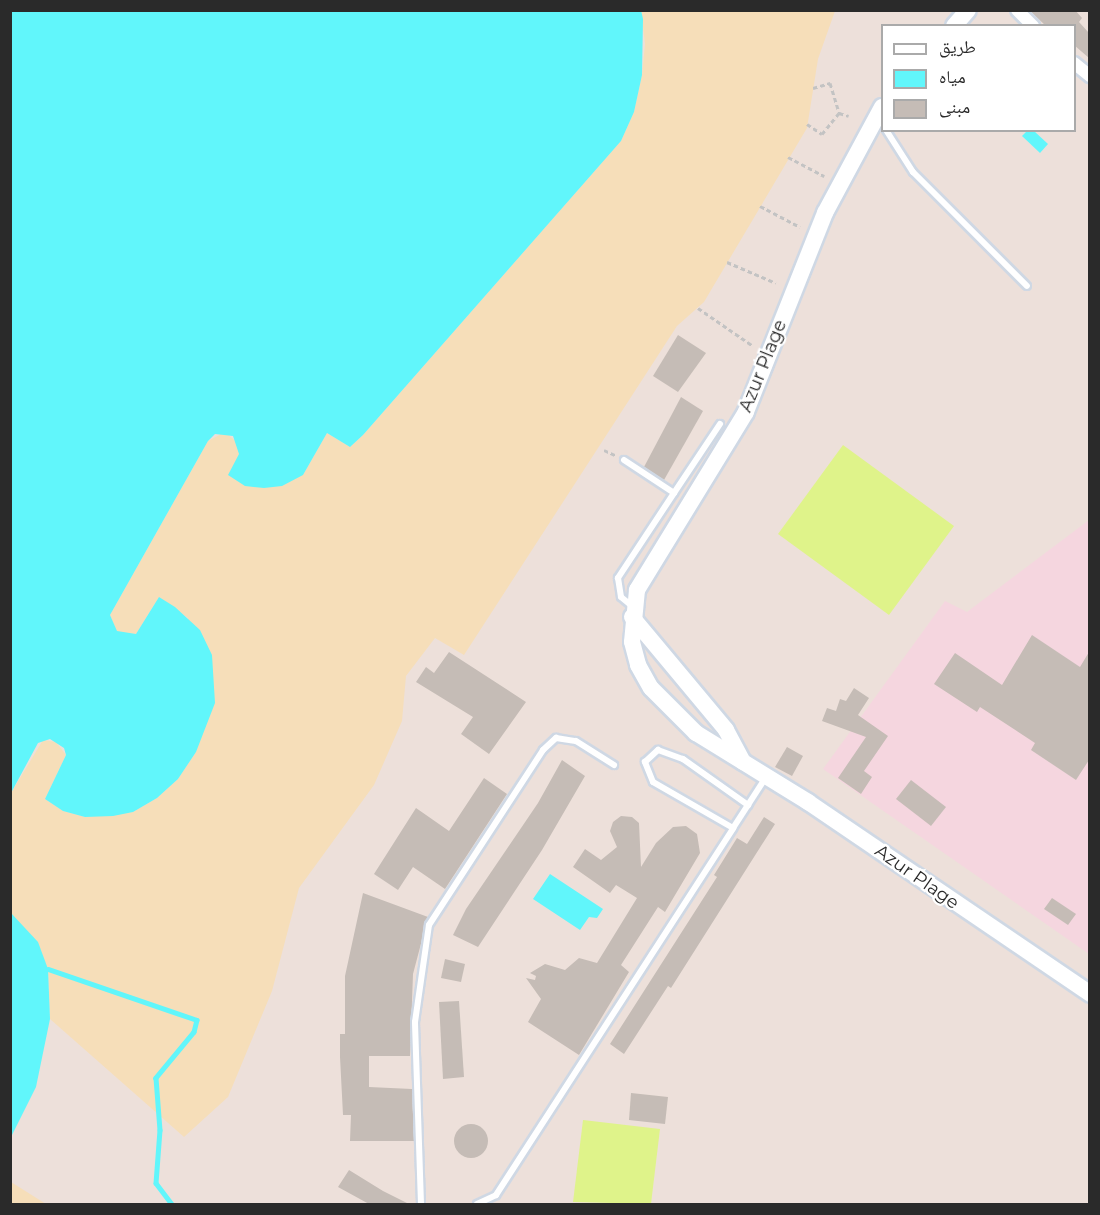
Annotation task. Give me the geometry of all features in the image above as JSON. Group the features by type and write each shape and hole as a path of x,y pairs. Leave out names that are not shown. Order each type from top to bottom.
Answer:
{"street":[{"path":"956,24 968,10"},
{"path":"1017,10 1031,24"},
{"path":"1076,65 1089,76"},
{"name":"Azur Plage","path":"881,122 825,213 746,412 637,590 632,611 635,654 651,688 696,733 1088,991"},
{"name":"Azur Plage","path":"632,611 726,730 743,762"}],"lane":[{"path":"889,132 913,172 1027,286"},
{"path":"632,611 621,597 618,578 720,424"},
{"path":"624,460 674,494"},
{"path":"421,1204 415,1022 429,925 543,750 556,738 576,741 614,765"},
{"path":"733,828 653,782 645,762 658,750 683,759 748,805"},
{"path":"477,1204 496,1195 766,777"}],"path":[{"path":"813,88 830,83 839,113"},
{"path":"839,113 849,116"},
{"path":"807,124 822,134 839,113"},
{"path":"788,157 824,176"},
{"path":"760,206 800,227"},
{"path":"728,262 776,283"},
{"path":"698,308 753,346"}],"shaded area":[{"path":"1089,520 1089,954 823,769 945,601 967,612"}],"sand":[{"path":"641,11 835,11 818,59 807,128 704,302 677,326 464,655 435,638 406,676 402,721 374,785 299,888 272,991 228,1097 184,1137 50,1019 48,969 11,913 11,793 43,740 56,742 66,755 45,799 63,811 85,817 133,812 157,798 178,779 196,752 188,618 159,597 136,634 117,632 110,615 208,441 225,432 239,444 239,454 303,475 327,433 350,447 363,435 621,141 634,112 642,75 645,44"},
{"path":"11,1182 46,1204 11,1204"}],"green space":[{"path":"843,445 954,526 889,615 778,534"},
{"path":"583,1120 660,1129 651,1204 573,1202"}],"water":[{"path":"11,10 641,10 643,19 642,75 634,112 621,141 363,435 350,447 327,433 303,475 282,486 264,488 245,486 228,475 239,454 233,436 215,434 208,441 110,615 117,631 136,634 159,597 175,607 200,630 212,655 215,703 196,752 178,779 157,798 133,812 113,816 85,817 63,811 45,799 66,755 64,748 50,739 38,743 11,793"},
{"path":"1026,132 1035,132 1048,144 1040,153 1022,136"},
{"path":"550,874 603,909 597,918 589,917 580,930 533,899"},
{"path":"11,913 38,942 48,969 50,1019 36,1087 11,1137"}],"building":[{"path":"1029,10 1075,10 1082,18 1079,22 1089,33 1089,58 1076,47 1076,24 1044,24"},
{"path":"678,335 706,353 678,392 653,376"},
{"path":"681,397 703,411 664,480 644,467"},
{"path":"1032,635 1080,667 1089,652 1089,760 1076,780 1031,750 1035,743 980,707 977,712 934,684 955,653 1002,685"},
{"path":"449,652 526,702 489,754 461,734 473,717 416,682 426,667 434,673"},
{"path":"854,688 869,698 858,715 888,736 864,771 872,777 861,794 838,778 866,737 822,721 827,708 836,711 840,699 846,701"},
{"path":"787,747 803,756 792,776 775,767"},
{"path":"562,760 585,776 542,850 478,947 453,935 466,909 538,803"},
{"path":"484,778 507,794 445,889 413,867 398,890 374,874 416,808 449,831"},
{"path":"911,780 946,807 931,826 896,799"},
{"path":"621,816 632,817 639,823 641,867 656,843 673,827 686,826 697,834 700,853 665,912 658,907 621,965 629,972 579,1055 528,1022 541,999 526,978 535,980 536,976 530,973 545,964 565,970 579,958 597,963 637,898 616,885 610,893 573,867 585,849 601,860 617,847 610,831 613,822"},
{"path":"764,817 775,824 671,988 668,986 624,1054 610,1044 717,877 714,875 737,838 747,844"},
{"path":"363,893 428,917 413,974 410,1056 369,1056 369,1087 412,1089 414,1141 350,1141 351,1115 343,1115 340,1034 345,1034 345,976"},
{"path":"1052,898 1076,914 1068,925 1044,909"},
{"path":"445,959 465,964 461,982 441,978"},
{"path":"459,1001 464,1077 443,1079 439,1002"},
{"path":"631,1093 668,1097 665,1124 629,1120"},
{"path":"471,1124 483,1129 488,1141 483,1153 471,1158 459,1153 454,1141 459,1129"},
{"path":"349,1170 409,1204 369,1204 338,1187"}],"waterway":[{"path":"48,969 197,1020 194,1032 156,1078 160,1130 156,1183 172,1204"}]}
